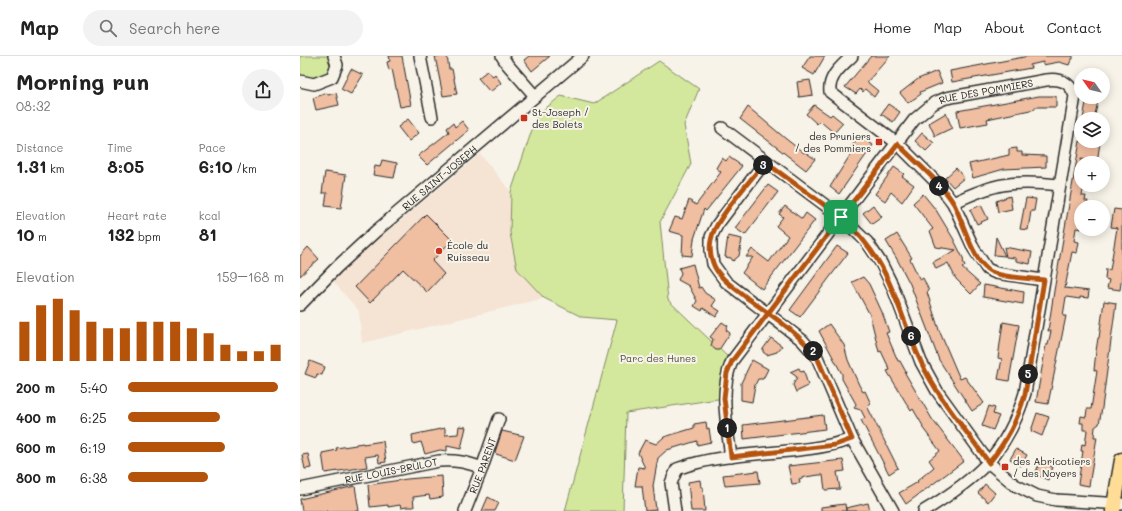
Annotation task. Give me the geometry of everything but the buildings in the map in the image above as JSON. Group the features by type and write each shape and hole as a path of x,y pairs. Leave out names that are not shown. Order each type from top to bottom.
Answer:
{"main road":[{"path":"1117,506 1122,460"}],"street":[{"path":"300,81 314,84 332,77 337,65 334,56"},
{"path":"420,56 432,117"},
{"path":"502,56 507,64 535,96"},
{"name":"RUE SAINT-JOSEPH","path":"300,305 337,267 376,231 583,56"},
{"path":"852,56 834,75 831,81 830,92 898,144 938,185 953,203 974,249 987,269 996,273 1044,280"},
{"name":"RUE DES POMMIERS","path":"731,457 724,398 727,373 732,361 898,144 914,120 934,103 946,98 1056,78 1068,83 1075,96 1023,399 1014,426 1004,443 989,463 940,501 924,511"},
{"path":"722,128 765,162 841,217 866,242 892,285 922,362 937,391 989,463 1015,485 1036,496 1056,500 1117,506"},
{"path":"765,162 717,225 711,237 713,264 726,282 802,340 817,357 852,439 893,511"},
{"path":"953,203 974,193 1006,183 1021,182 1059,185"},
{"name":"RUE PARENT","path":"465,511 499,419"},
{"path":"674,511 671,483 677,469 731,457 835,445 852,439"},
{"name":"RUE LOUIS-BRÛLOT","path":"300,489 439,461 457,460 482,468"}],"shaded area":[{"name":"École du Ruisseau","path":"480,154 511,192 510,233 517,269 544,298 362,343 359,311 331,279"}],"green space":[{"path":"300,56 334,56 332,77 300,81"},
{"name":"Parc des Hunes","path":"659,61 699,89 684,125 691,164 660,222 668,300 732,361 724,398 626,413 623,511 565,511 617,320 582,317 544,298 517,269 510,233 511,192 537,115 561,96 594,104"}],"place":[{"name":"St-Joseph / des Bolets","path":"524,118"},
{"name":"des Pruniers / des Pommiers","path":"879,142"},
{"name":"École du Ruisseau","path":"439,251"},
{"name":"des Abricotiers / des Noyers","path":"1005,467"}],"route":[{"path":"841,217 769,314 732,361 727,373 724,398 731,457 835,445 852,439 817,357 811,348 769,314 726,282 713,264 711,237 717,225 765,162 841,217 898,144 938,185 953,203 980,261 987,269 996,273 1044,280 1025,394 1020,411 1014,426 1004,443 989,463 937,391 911,338 892,285 880,263 866,242 854,228 841,217"}]}
